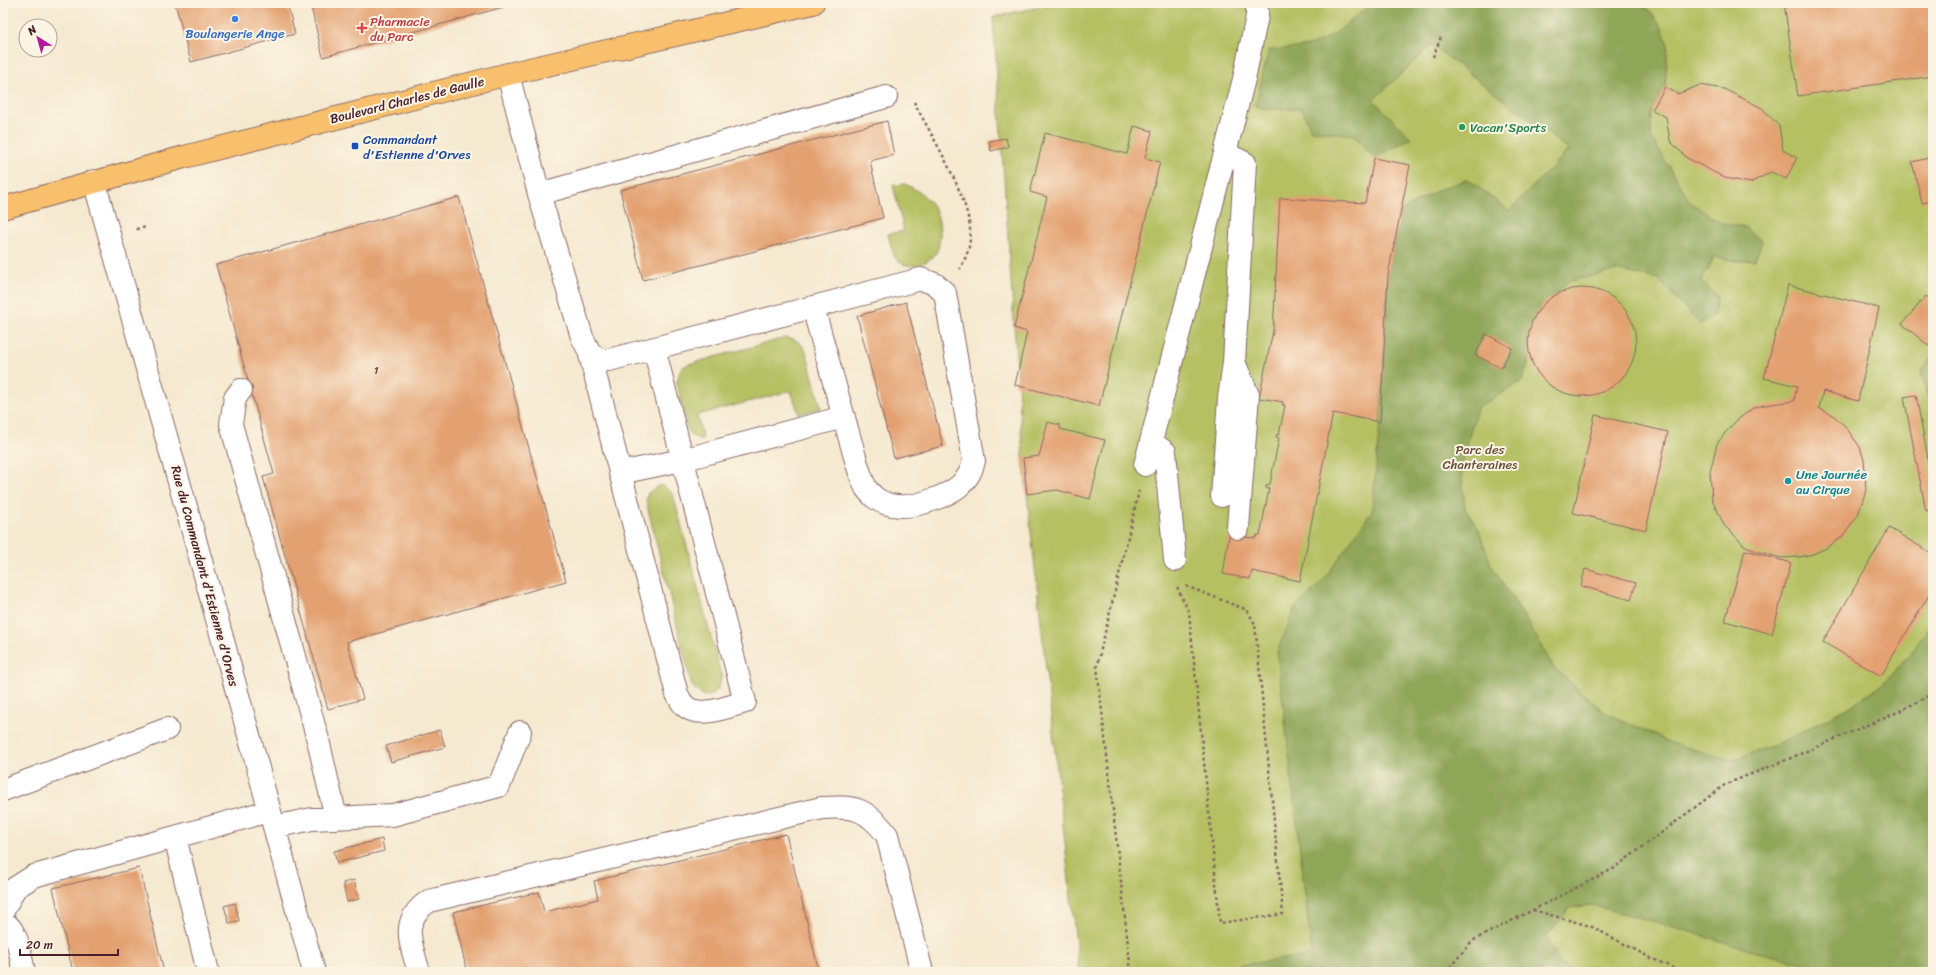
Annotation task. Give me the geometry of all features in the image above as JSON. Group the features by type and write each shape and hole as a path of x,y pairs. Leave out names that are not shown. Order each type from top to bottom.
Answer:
{"main road":[{"name":"Boulevard Charles de Gaulle","path":"3,208 94,181 508,74 813,3"}],"street":[{"path":"1145,465 1244,79 1257,16 1257,3"},
{"path":"508,74 539,194 582,337 589,351 678,694 684,705 690,709 697,711 714,711 745,702 654,348"},
{"path":"539,194 886,98"},
{"path":"1222,496 1228,399 1234,362 1245,163 1225,153"},
{"name":"Rue du Commandant d'Estienne d'Orves","path":"94,181 186,506 314,972"},
{"path":"589,351 598,360 608,360 920,279 935,284 945,293 974,462 972,471 966,480 950,493 914,505 898,506 882,502 866,488 844,417 814,307"},
{"path":"1234,362 1248,395 1238,528"},
{"path":"241,390 235,398 230,424 316,733 336,818"},
{"path":"620,473 682,460 844,417"},
{"path":"1151,442 1165,452 1175,560"},
{"path":"3,790 167,729"},
{"path":"3,911 15,888 34,876 175,837 271,819 312,819 393,815 499,786 520,732"},
{"path":"419,972 408,934 415,912 429,902 822,808 842,807 860,810 875,819 887,835 922,972"},
{"path":"175,837 208,972"},
{"path":"3,921 11,927 16,936 24,972"}],"path":[{"path":"1433,57 1441,37"},
{"path":"886,98 909,91 967,209 970,237 967,256 959,269 941,289"},
{"path":"1131,972 1097,666 1145,465"},
{"path":"1174,581 1247,610 1255,624 1283,914 1220,924 1189,612 1174,581 1175,560"},
{"path":"1446,972 1472,941 1613,869 1726,784 1898,712 1928,696 1933,691"},
{"path":"1533,910 1590,926 1681,972"}],"green space":[{"name":"Parc des Chanteraines","path":"1057,3 1933,3 1933,972 1079,972 1023,458 993,17"},
{"path":"1371,3 1638,3 1649,10 1661,26 1668,45 1665,87 1652,111 1651,137 1690,202 1719,222 1746,228 1762,241 1755,260 1738,261 1714,257 1701,281 1717,296 1714,315 1700,324 1658,279 1616,270 1567,282 1544,308 1536,340 1522,381 1477,408 1461,467 1465,509 1479,530 1491,565 1528,623 1554,668 1604,712 1674,744 1733,760 1783,742 1854,704 1888,680 1933,624 1933,972 1809,972 1806,964 1750,950 1674,927 1591,905 1570,908 1546,937 1562,964 1574,972 1206,972 1206,970 1312,955 1277,652 1295,608 1323,581 1372,511 1380,422 1388,275 1402,210 1438,190 1468,179 1509,211 1569,150 1432,45 1373,100 1411,138 1374,158 1354,135 1311,130 1302,109 1267,109 1255,106 1269,50 1303,47 1322,41 1340,30"},
{"path":"905,184 920,193 932,204 940,226 939,243 936,253 927,261 915,265 903,264 898,260 893,253 888,234 904,231 893,185"},
{"path":"785,338 798,342 806,351 821,408 799,414 791,391 697,415 703,439 690,435 677,382 681,368 689,364"},
{"path":"1933,357 1933,413 1921,371"},
{"path":"659,485 664,486 673,494 721,675 719,687 714,694 706,696 702,695 692,686 646,501 648,493"}],"building":[{"name":"Boulangerie Ange","path":"175,3 287,3 295,34 191,62"},
{"path":"310,3 518,3 323,57"},
{"path":"1784,3 1933,3 1933,76 1798,96"},
{"path":"1700,85 1724,89 1762,108 1779,126 1783,150 1797,158 1786,179 1771,172 1750,183 1725,178 1687,158 1670,141 1666,117 1652,110 1665,87 1678,94"},
{"path":"887,121 894,155 870,161 883,218 643,280 620,190"},
{"path":"1134,126 1152,131 1145,158 1160,162 1099,406 1015,385 1027,332 1014,328 1047,197 1030,192 1045,133 1127,154"},
{"path":"1006,138 1008,147 991,151 989,141"},
{"path":"1933,157 1933,201 1922,203 1912,162"},
{"path":"1374,158 1410,165 1388,275 1380,422 1333,413 1300,581 1252,571 1250,579 1223,574 1229,536 1256,538 1257,535 1260,535 1269,489 1266,488 1266,486 1270,484 1279,438 1276,437 1277,434 1279,435 1285,405 1282,405 1283,402 1259,398 1273,331 1280,198 1365,203"},
{"path":"459,197 566,581 347,642 363,699 328,709 263,477 274,474 216,265"},
{"name":"Une Journée au Cirque","path":"1788,285 1879,308 1858,401 1823,391 1819,408 1834,416 1844,425 1860,447 1864,460 1866,490 1858,515 1841,538 1826,548 1813,554 1799,557 1781,558 1756,551 1744,545 1724,525 1712,499 1710,472 1717,444 1736,421 1753,408 1794,401 1797,386 1764,378"},
{"path":"1582,288 1592,289 1612,297 1620,304 1627,312 1635,332 1635,352 1627,372 1620,380 1612,387 1592,395 1582,396 1572,395 1552,387 1544,380 1537,372 1529,352 1528,342 1529,332 1537,312 1544,304 1552,297 1572,289"},
{"path":"1926,296 1933,302 1933,341 1929,346 1902,324"},
{"path":"906,302 943,446 894,458 857,316"},
{"path":"1486,334 1512,348 1501,368 1475,355"},
{"path":"1916,395 1933,486 1933,509 1926,511 1904,397"},
{"path":"1595,415 1668,432 1646,530 1573,513"},
{"path":"1048,422 1060,425 1060,429 1105,440 1090,499 1057,490 1027,494 1023,458 1039,456"},
{"path":"1889,528 1933,554 1933,588 1881,676 1823,642"},
{"path":"1745,550 1791,563 1772,634 1725,621"},
{"path":"1585,569 1636,583 1631,600 1581,586"},
{"path":"440,730 445,747 391,762 386,746"},
{"path":"786,834 819,972 467,972 453,912 539,892 544,912 598,899 594,881"},
{"path":"382,839 384,851 337,863 334,851"},
{"path":"139,868 164,972 73,972 53,888"},
{"path":"354,880 359,899 347,902 343,883"},
{"path":"235,903 239,921 229,923 224,906"}],"place":[{"name":"Boulangerie Ange","path":"235,19"},
{"name":"Pharmacie du Parc","path":"362,28"},
{"name":"Vacan'Sports","path":"1462,127"},
{"name":"Commandant d'Estienne d'Orves","path":"355,146"},
{"name":"Une Journée au Cirque","path":"1788,481"}]}
